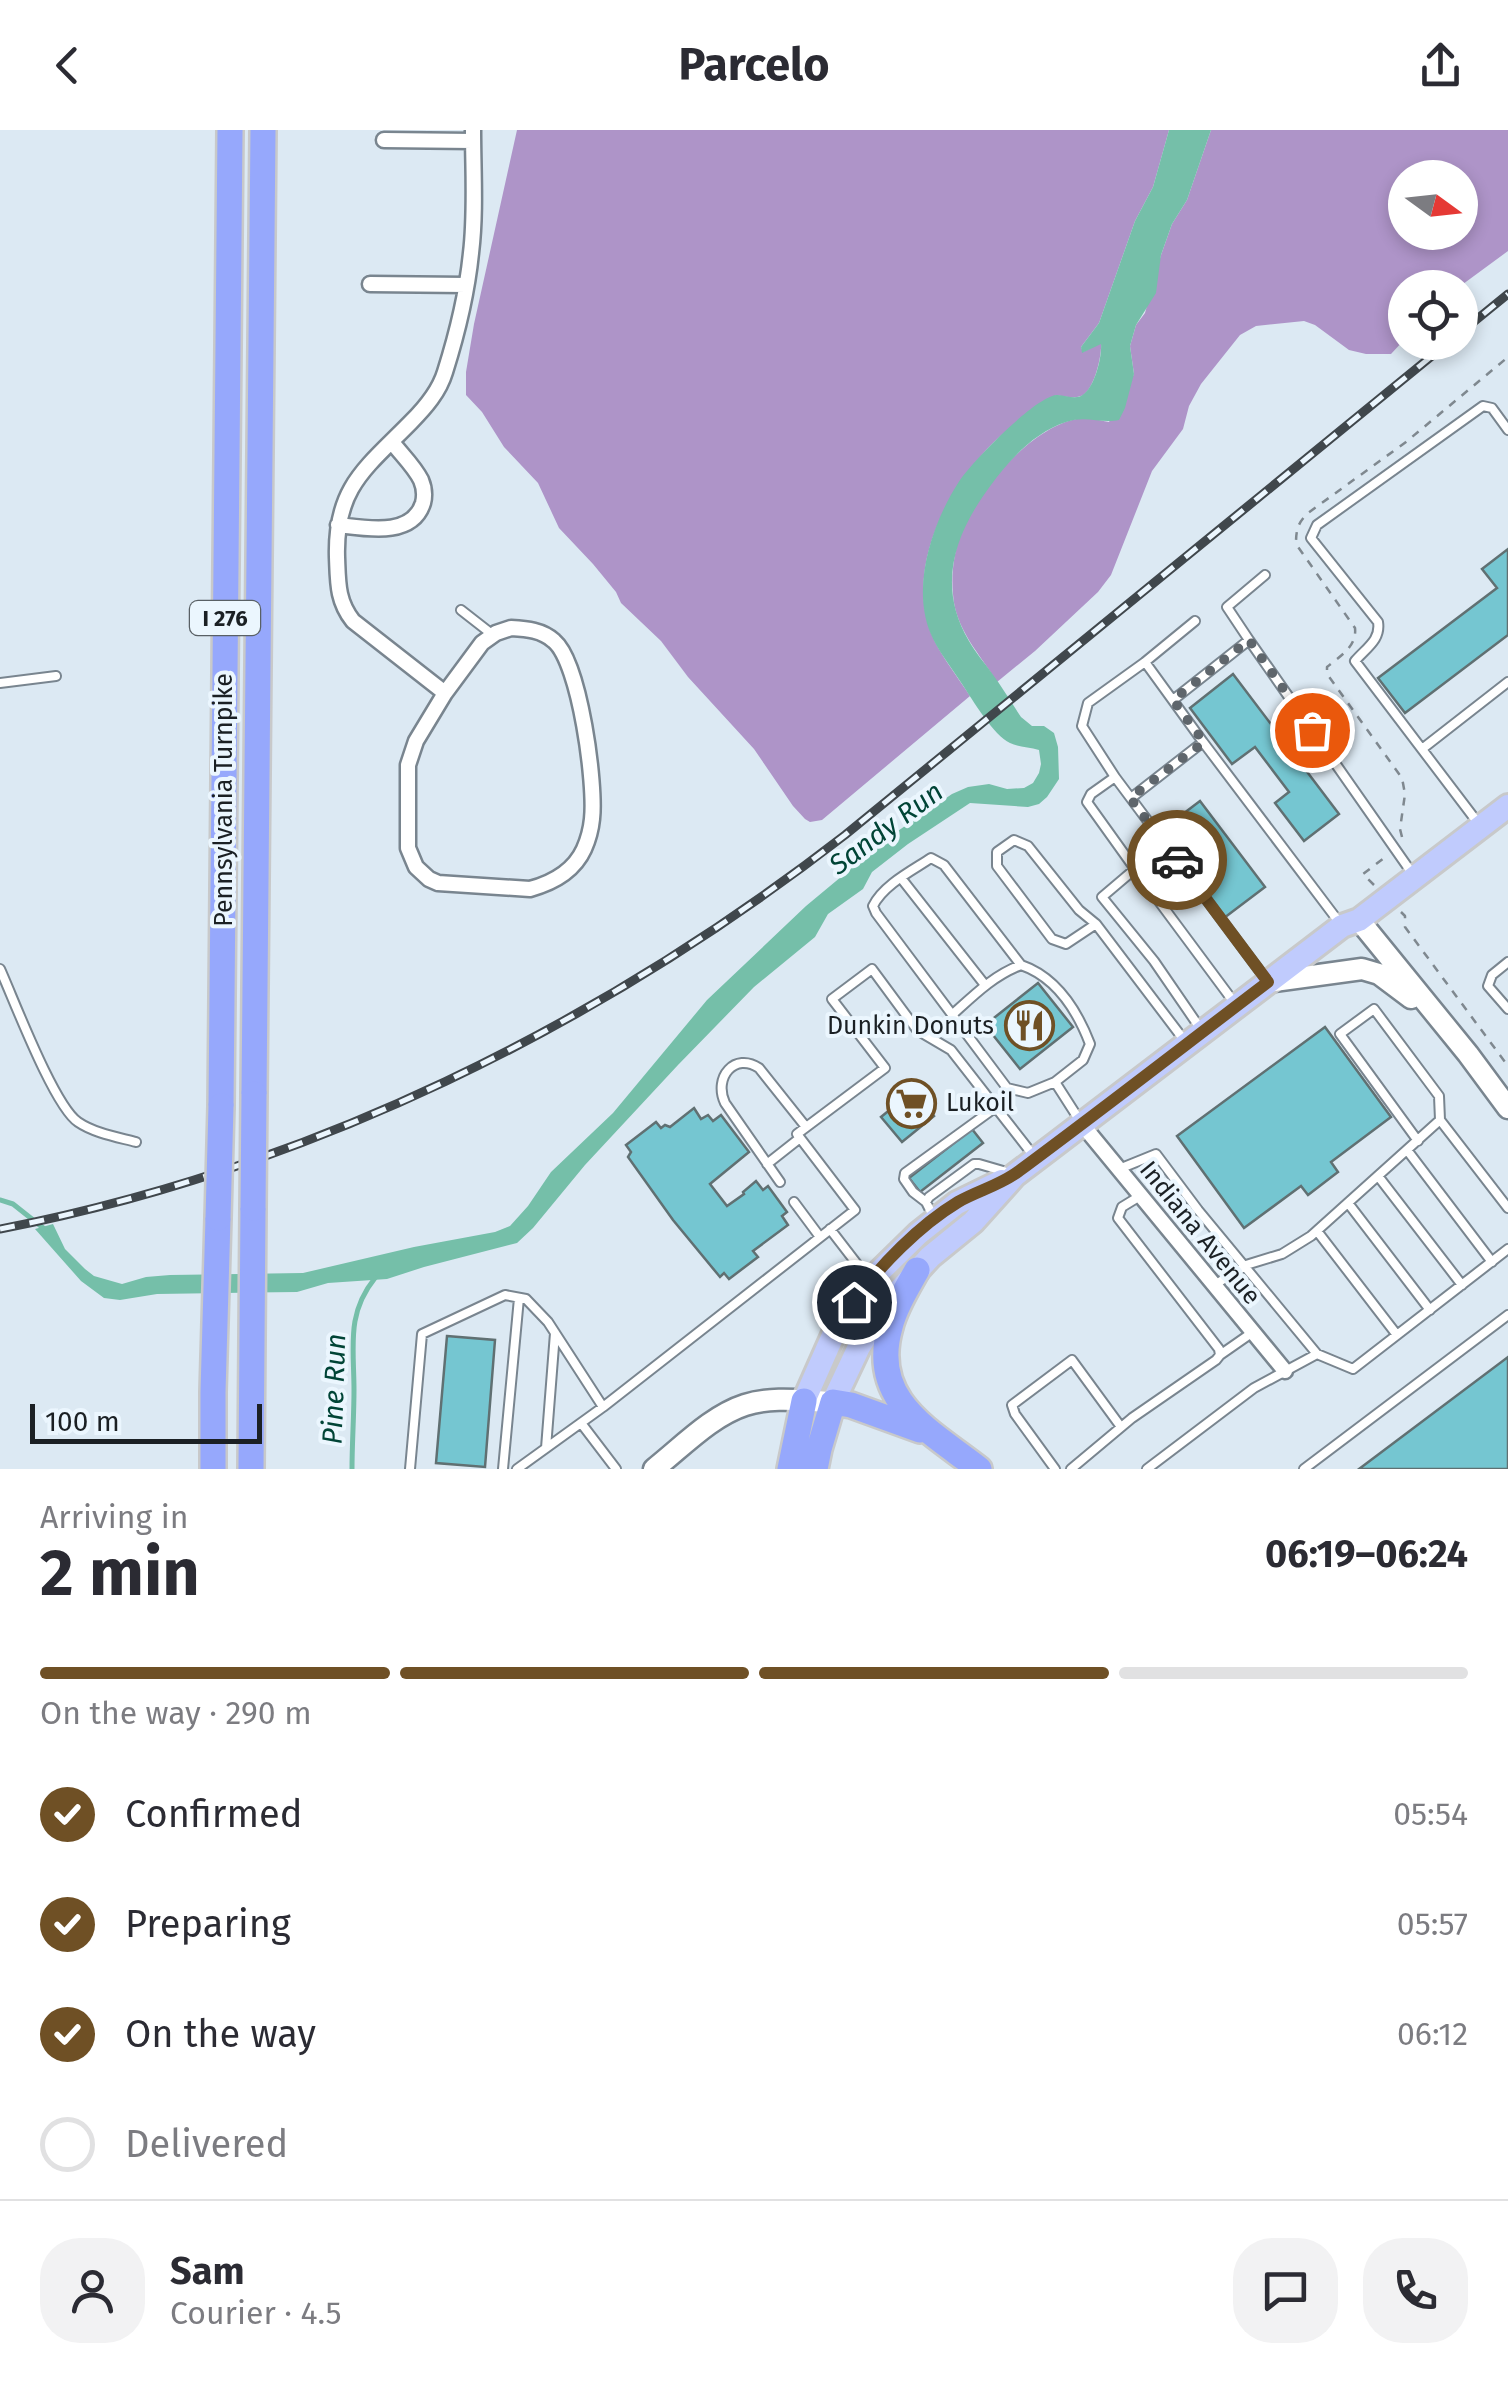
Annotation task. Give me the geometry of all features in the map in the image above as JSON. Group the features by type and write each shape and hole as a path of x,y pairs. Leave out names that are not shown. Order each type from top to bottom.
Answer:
{"highway":[{"name":"Pennsylvania Turnpike","path":"213,1469 221,1106 230,130"},
{"name":"Pennsylvania Turnpike","path":"251,1469 263,130"},
{"path":"917,1270 888,1330 887,1372 892,1391 903,1407 979,1469"},
{"path":"790,1469 804,1401"},
{"path":"815,1469 833,1402 851,1405 942,1441"}],"main road":[{"path":"833,1402 875,1321 917,1270 973,1222 1014,1175 1508,806"},
{"path":"804,1401 835,1331 870,1281 930,1211 1014,1175"}],"street":[{"path":"384,140 473,136 472,238 466,285 444,376 421,412 354,481 342,506 338,525 338,592 353,622 445,693"},
{"path":"370,284 466,285"},
{"path":"338,525 384,528 416,516 424,496 422,483 392,442"},
{"path":"511,628 527,628 553,640 561,649 567,658 588,742 592,815 588,837 568,871 544,886 530,889 446,885 429,880 416,867 408,848 408,764 416,742 445,693 482,643 493,635 511,628"},
{"path":"1350,923 1468,1054 1508,1108"},
{"path":"1268,982 1350,970 1380,974 1403,990 1468,1054"},
{"name":"Indiana Avenue","path":"1081,1123 1285,1370"},
{"path":"654,1469 738,1408 765,1401 833,1402"}],"lane":[{"path":"1481,826 1355,661 1378,638 1378,622 1311,538 1318,525 1484,406 1492,408 1508,430"},
{"path":"1265,575 1227,606 1415,877"},
{"path":"461,610 493,635"},
{"path":"1195,621 1088,704 1082,726 1130,798 1268,982"},
{"path":"1173,700 1249,640"},
{"path":"1145,662 1204,742 1350,923"},
{"path":"0,683 56,676"},
{"path":"1422,749 1508,682"},
{"path":"1130,798 1204,742"},
{"path":"1115,777 1091,794 1087,802 1237,1006"},
{"path":"1096,924 1066,944 1052,939 997,866 996,852 1014,840 1028,846 1079,910 1096,924 1195,1037"},
{"path":"931,858 944,864 1021,964 1040,971 1058,988 1083,1024 1090,1044 1083,1060 1055,1082 1028,1093 1006,1088 873,906 901,878 931,858"},
{"path":"1135,869 1102,897 1154,961 1195,1037"},
{"path":"901,878 984,985"},
{"path":"1508,962 1492,975 1488,986 1508,1010"},
{"path":"953,1014 984,985 1021,964"},
{"path":"0,969 58,1099 76,1121 136,1142"},
{"path":"517,1469 603,1407 855,1210 796,1134 885,1068 832,999 872,969 917,1030 951,1050 1036,1158"},
{"path":"1418,1141 1340,1034 1374,1009 1439,1096 1440,1120 1504,1194 1508,1208"},
{"path":"780,1182 724,1103 719,1090 722,1079 732,1068 752,1063 806,1127"},
{"path":"1055,1082 1081,1123"},
{"path":"930,1211 912,1192 904,1172 996,1108"},
{"path":"1213,1286 1246,1265 1282,1254 1317,1231 1440,1120"},
{"path":"767,1164 800,1138"},
{"path":"1407,1150 1492,1262"},
{"path":"1119,1170 1156,1154 1317,1354 1353,1370 1508,1249"},
{"path":"1378,1176 1462,1285"},
{"path":"1140,1196 1122,1208 1118,1218 1220,1349 1220,1355"},
{"path":"794,1202 820,1238"},
{"path":"1348,1203 1430,1310"},
{"path":"830,1230 870,1281"},
{"path":"1317,1231 1397,1335"},
{"path":"410,1469 422,1334 505,1295 526,1299 548,1322 603,1407"},
{"path":"503,1469 519,1298"},
{"path":"1304,1469 1508,1315"},
{"path":"1071,1469 1121,1427 1252,1332"},
{"path":"546,1448 555,1333"},
{"path":"1147,1469 1254,1388 1317,1354"},
{"path":"1055,1469 1012,1405 1072,1360 1121,1427"},
{"path":"580,1423 616,1469"}],"path":[{"path":"1363,874 1406,843 1400,829 1405,794 1402,778 1327,674 1327,667 1352,646 1356,634 1296,544 1296,530 1308,513 1406,442 1508,358"},
{"path":"1405,916 1405,927 1508,1066"}],"shaded area":[{"path":"517,130 1169,130 1153,187 1135,221 1099,323 1081,347 1083,352 1101,343 1099,364 1090,387 1078,397 1056,395 1001,435 961,481 936,528 928,553 924,605 933,638 970,696 822,820 805,819 754,749 688,677 661,641 621,603 593,564 559,528 538,483 504,447 466,395 474,324"},
{"path":"1169,130 1211,130 1187,200 1172,224 1161,255 1156,293 1136,325 1130,346 1134,374 1119,420 1066,422 1024,448 978,503 954,560 953,600 969,641 1021,717 1032,726 1044,726 1054,733 1059,779 1047,797 1028,807 970,803 872,872 863,889 828,914 815,937 754,987 678,1065 517,1243 387,1279 328,1283 297,1292 157,1294 120,1300 104,1298 81,1281 35,1229 53,1224 65,1249 85,1269 94,1276 122,1284 170,1275 303,1273 510,1226 551,1172 613,1113 707,1000 806,906 889,837 952,794 989,784 1007,789 1033,783 1041,764 1039,750 1013,744 997,733 933,639 923,594 928,553 950,496 990,446 1046,399 1056,395 1078,397 1092,383 1101,344 1082,353 1081,347 1099,323 1135,221 1153,187"},
{"path":"1211,130 1508,130 1508,251 1478,273 1478,270 1388,270 1388,354 1349,350 1304,321 1256,326 1240,335 1201,384 1183,429 1152,471 1111,575 1098,592 997,682 969,641 955,607 953,571 961,533 980,497 1029,443 1067,421 1086,418 1109,422 1134,374 1130,346 1136,325 1145,313 1172,224 1187,200"}],"building":[{"path":"1508,549 1508,635 1405,713 1378,678 1497,588 1482,569"},
{"path":"1233,674 1339,814 1304,841 1275,803 1289,792 1255,747 1232,764 1190,708"},
{"path":"1200,801 1265,887 1224,918 1189,871 1197,866 1167,826"},
{"name":"Dunkin Donuts","path":"1038,983 1073,1027 1020,1069 985,1025"},
{"path":"1325,1027 1391,1117 1331,1162 1338,1172 1308,1195 1301,1186 1244,1228 1177,1136"},
{"name":"Lukoil","path":"914,1090 934,1116 902,1142 881,1117"},
{"path":"694,1108 701,1119 708,1115 713,1121 721,1115 749,1152 710,1184 727,1206 756,1181 763,1190 768,1186 787,1212 782,1216 788,1225 753,1251 758,1257 729,1279 724,1273 720,1277 628,1157 631,1152 626,1145 656,1122 661,1128 670,1127"},
{"name":"Lukoil","path":"972,1129 983,1143 920,1192 909,1178"},
{"path":"447,1336 495,1340 485,1467 436,1463"},
{"path":"1508,1357 1508,1469 1359,1469"}],"waterway":[{"name":"Sandy Run","path":"0,1200 13,1204 47,1231"},
{"name":"Pine Run","path":"352,1469 354,1331 359,1305 375,1278"}],"railway":[{"path":"1478,318 1508,294"},
{"path":"0,1229 115,1203 228,1169 338,1129 445,1082 652,969 750,905 845,835 1427,360"}],"way so far":[{"path":"1177,860 1130,798 1204,742 1173,700 1249,640 1312,730"}],"place":[{"name":"Dunkin Donuts","path":"1029,1026"},
{"name":"Lukoil","path":"911,1103"}],"route":[{"path":"854,1302 894,1255 957,1202 1014,1175 1268,982 1177,860"}]}
